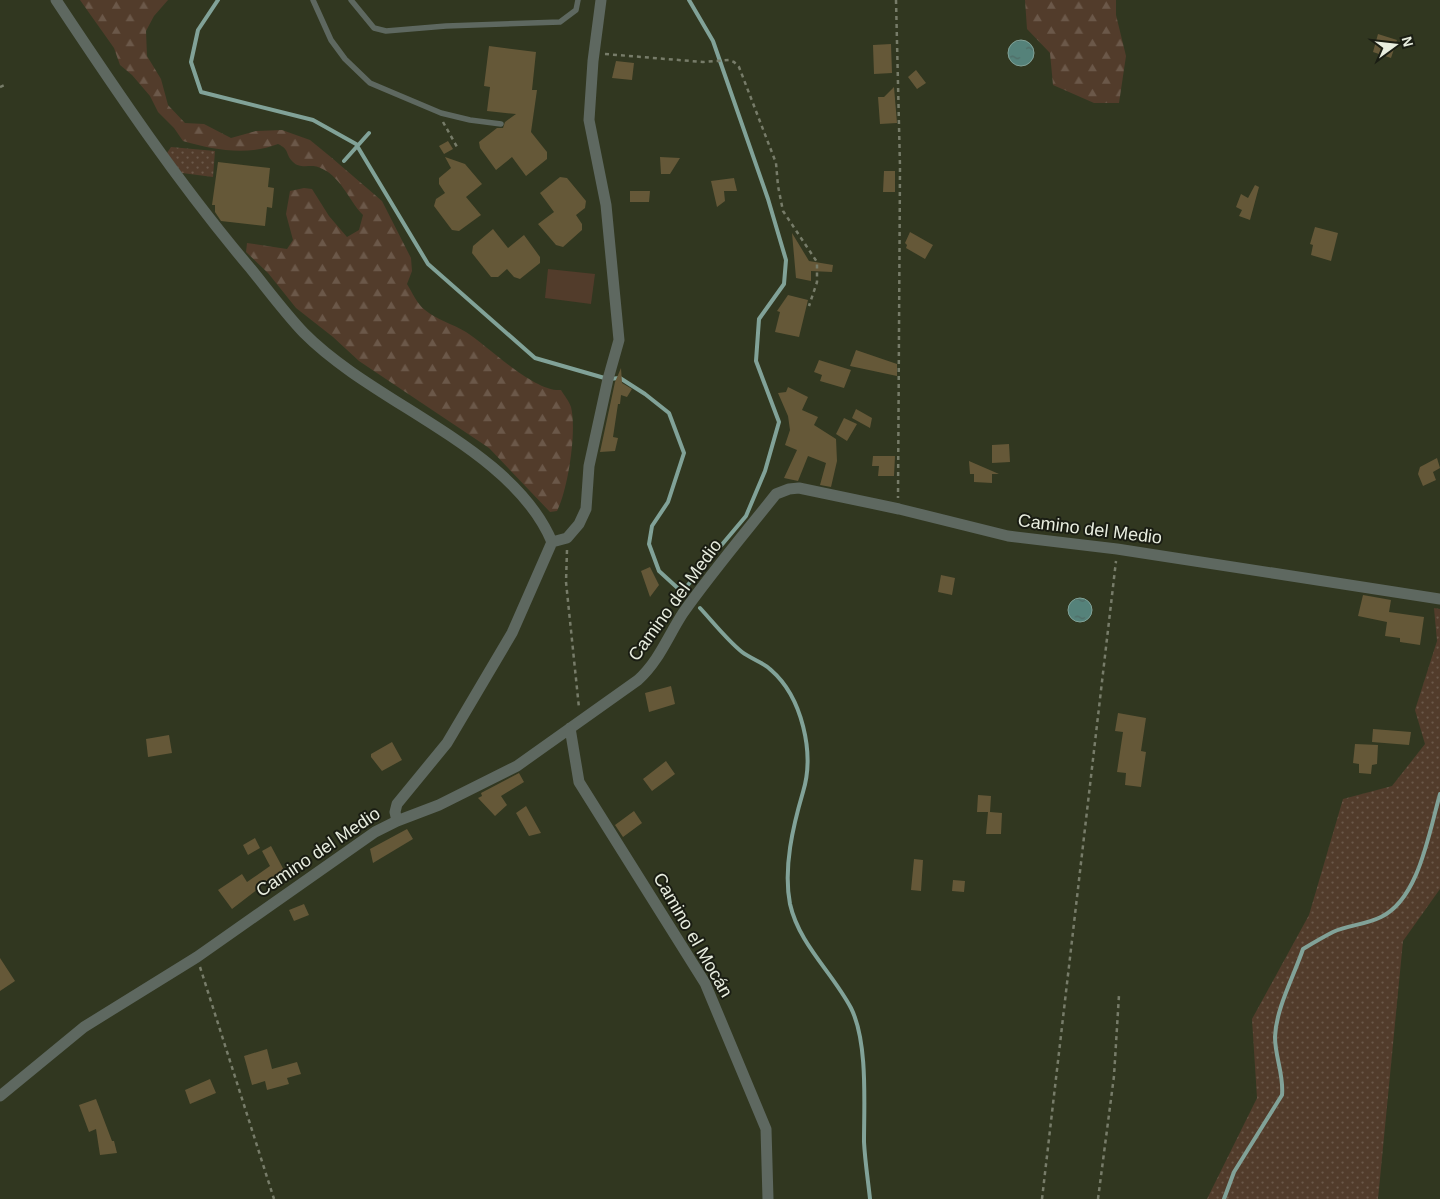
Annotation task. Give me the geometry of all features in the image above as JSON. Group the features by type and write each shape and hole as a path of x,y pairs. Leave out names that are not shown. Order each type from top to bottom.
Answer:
{"street":[{"path":"56,0 114,87 202,211 303,332 353,376 482,459 530,505 545,526 552,542 512,633 447,743 398,804 395,812 397,821"},
{"path":"552,542 566,538 579,524 586,509 589,466 619,340 606,205 589,120 594,53 601,0"},
{"name":"Camino del Medio","path":"0,1096 84,1026 197,957 312,875 397,821 440,805 517,766 650,669 683,614 776,494 789,489 799,488 899,509 1008,536 1117,549 1440,599"},
{"name":"Camino el Mocán","path":"570,728 579,782 705,983 766,1129 768,1199"}],"lane":[{"path":"313,0 331,40 345,59 370,83 441,113 501,124"},
{"path":"351,0 374,28 386,31 446,26 560,22 576,10 578,0"}],"path":[{"path":"896,0 900,167 897,478 899,509"},
{"path":"594,53 704,62 729,60 739,67 776,163 782,211 817,262 817,282 809,306"},
{"path":"0,87 7,84"},
{"path":"441,113 441,118 457,147"},
{"path":"566,538 566,582 570,608 573,671 580,721"},
{"path":"1042,1199 1117,549"},
{"path":"197,957 274,1199"},
{"path":"1098,1199 1114,1076 1119,995"}],"green space":[{"path":"80,0 168,0 154,16 146,31 147,56 161,79 168,105 185,123 204,124 231,138 256,131 282,130 310,140 382,201 411,258 412,271 407,284 422,307 435,317 466,332 538,384 550,389 561,390 571,407 573,430 568,475 557,511 550,512 489,448 359,361 333,337 296,308 268,273 246,252 247,243 287,249 293,240 286,214 290,191 304,188 312,189 329,216 347,237 359,230 363,215 333,176 318,167 295,164 286,150 278,144 266,148 242,151 207,147 183,141 174,128 158,112 150,96 132,75 120,65 114,48"},
{"path":"1025,0 1116,0 1116,15 1126,56 1119,103 1094,103 1053,85 1050,53 1027,29"},
{"path":"171,147 215,151 213,177 182,173 167,153"},
{"path":"548,269 595,274 591,304 545,298"},
{"path":"1434,608 1440,609 1440,889 1403,941 1378,1199 1207,1199 1257,1098 1252,1019 1309,915 1343,799 1392,786 1425,744 1415,710 1437,641"}],"water":[{"path":"1021,40 1030,44 1034,53 1030,62 1021,66 1012,62 1008,53 1012,44"},
{"path":"1080,598 1089,601 1092,610 1089,619 1080,622 1071,619 1068,610 1071,601"}],"building":[{"path":"1378,34 1397,40 1391,58 1373,52"},
{"path":"891,44 892,73 874,74 873,45"},
{"path":"489,46 536,52 532,90 537,90 531,132 547,152 547,159 526,176 512,157 496,170 480,148 479,142 497,128 503,128 505,122 516,114 487,111 490,87 484,86"},
{"path":"616,61 634,63 632,80 612,78"},
{"path":"916,70 926,83 917,89 908,77"},
{"path":"894,87 897,123 880,124 878,97 884,97"},
{"path":"448,141 453,149 444,154 439,146"},
{"path":"445,157 465,164 482,184 466,197 481,215 459,231 452,230 434,206 436,199 445,193 439,184 439,178 451,168"},
{"path":"660,157 680,158 670,174 661,174"},
{"path":"218,162 270,168 268,187 274,188 272,208 267,207 265,226 221,221 215,212 215,205 212,205"},
{"path":"884,171 895,171 895,192 883,192"},
{"path":"560,177 567,178 586,201 585,208 576,215 582,224 582,230 563,247 556,245 538,224 554,212 540,193"},
{"path":"734,178 737,191 724,191 725,201 717,207 711,181"},
{"path":"1255,185 1259,187 1250,220 1239,216 1242,210 1236,207 1241,194 1248,198"},
{"path":"630,191 650,191 649,202 630,202"},
{"path":"1315,227 1338,233 1331,261 1311,255 1313,245 1310,244"},
{"path":"493,229 508,248 524,235 540,257 540,263 520,279 514,277 507,269 498,277 491,277 472,253 473,246"},
{"path":"910,232 933,245 925,259 906,248 907,245 905,243"},
{"path":"792,233 809,261 833,265 832,272 811,271 811,281 796,278"},
{"path":"788,295 808,300 799,337 775,332 780,312 777,311"},
{"path":"856,350 897,364 897,376 850,366"},
{"path":"819,360 851,370 844,388 820,381 822,375 814,372"},
{"path":"621,368 622,383 632,389 627,397 621,395 620,404 618,404 613,437 618,438 615,451 600,452 615,382"},
{"path":"788,387 808,397 802,410 818,417 814,425 836,439 837,461 831,487 820,485 826,463 808,456 798,481 784,478 797,450 785,445 790,430 788,416 778,393 786,392"},
{"path":"856,409 872,418 870,428 852,418"},
{"path":"844,418 857,424 847,441 836,434"},
{"path":"1009,444 1010,462 992,463 992,445"},
{"path":"873,456 895,456 894,476 878,476 879,466 872,466"},
{"path":"1437,458 1440,468 1433,472 1436,480 1423,486 1418,474 1420,467"},
{"path":"969,461 999,474 992,474 992,483 974,482 974,474 970,474"},
{"path":"650,567 659,585 650,597 641,571"},
{"path":"941,575 955,578 952,595 938,592"},
{"path":"1363,595 1391,600 1389,612 1424,617 1420,645 1400,642 1400,638 1385,636 1387,622 1358,616"},
{"path":"671,686 675,704 649,712 645,693"},
{"path":"1118,713 1146,718 1141,751 1146,752 1141,787 1125,785 1126,773 1117,772 1123,732 1115,731"},
{"path":"1373,729 1411,732 1409,745 1372,742"},
{"path":"169,735 172,753 148,757 146,739"},
{"path":"392,742 402,760 382,771 371,757 371,754"},
{"path":"1355,744 1378,745 1377,764 1372,765 1371,774 1359,773 1359,764 1353,763"},
{"path":"666,761 675,774 652,791 643,779"},
{"path":"519,773 524,782 501,796 507,805 495,816 478,798 482,796 481,793"},
{"path":"978,795 991,796 990,812 1002,813 1001,834 986,834 988,812 977,812"},
{"path":"526,806 541,833 529,836 516,813"},
{"path":"634,811 642,823 623,837 615,825"},
{"path":"407,829 413,839 373,863 370,849"},
{"path":"255,838 260,848 248,855 243,845"},
{"path":"271,846 285,872 275,876 232,909 218,890 242,874 247,882 270,866 262,851"},
{"path":"914,859 923,860 921,891 911,890"},
{"path":"953,880 965,881 964,892 952,891"},
{"path":"304,904 309,915 294,921 289,910"},
{"path":"0,958 15,981 0,991"},
{"path":"267,1049 272,1069 297,1062 301,1074 287,1078 289,1084 267,1090 265,1081 252,1085 244,1056"},
{"path":"210,1079 216,1093 190,1104 185,1090"},
{"path":"96,1099 112,1141 114,1141 117,1153 100,1155 96,1129 89,1132 79,1105"}],"waterway":[{"path":"218,0 198,30 191,62 201,92 313,120 356,144 428,264 535,358 608,379 620,378 645,394 669,413 684,453 668,502 652,526 649,544 659,571 682,592 746,516 765,471 779,422 756,361 759,319 784,284 786,260 768,199 713,41 689,0"},
{"path":"344,161 369,133"},
{"path":"700,608 736,647 768,667 782,681 791,695 803,726 806,743 806,777 790,847 788,890 794,918 801,932 851,1008 856,1022 863,1055 864,1142 870,1199"},
{"path":"1224,1199 1234,1172 1282,1095 1282,1080 1275,1044 1276,1026 1282,1004 1303,949 1333,932 1381,917 1394,908 1405,896 1421,863 1440,794"}]}
